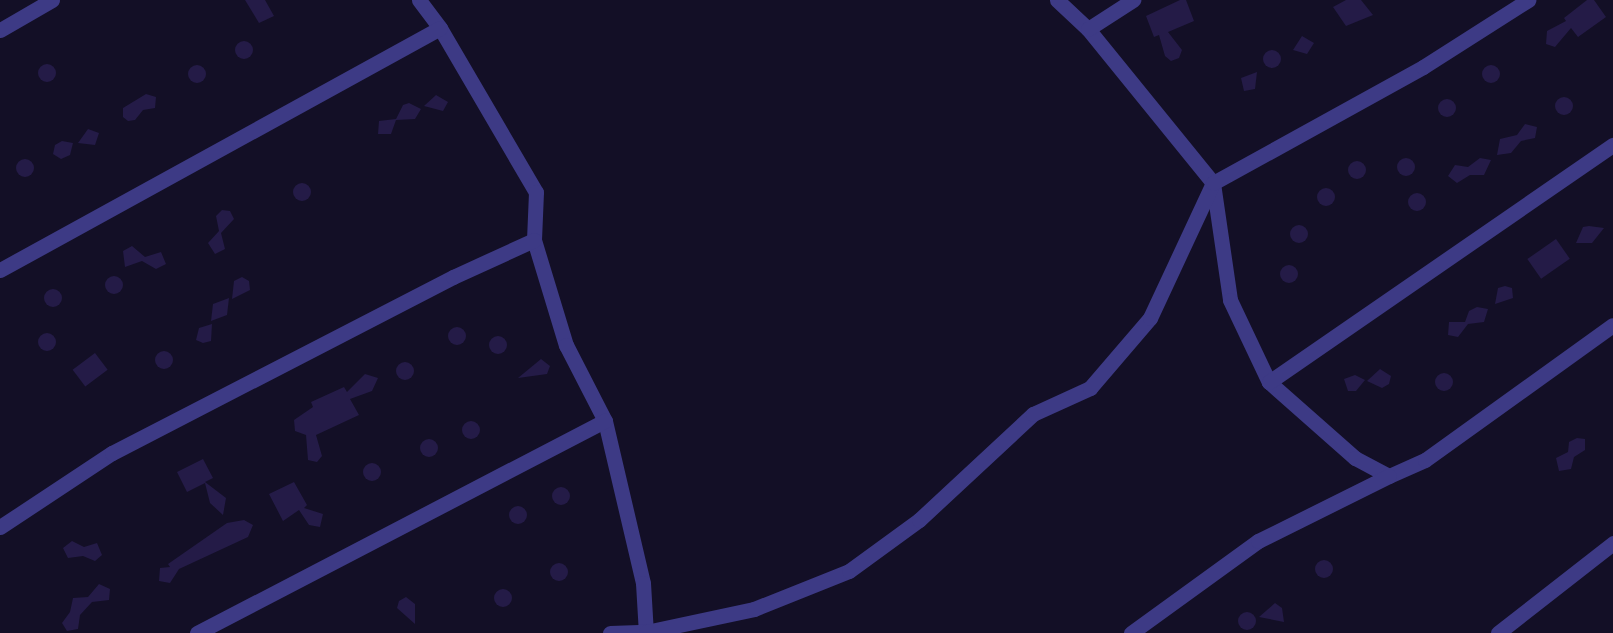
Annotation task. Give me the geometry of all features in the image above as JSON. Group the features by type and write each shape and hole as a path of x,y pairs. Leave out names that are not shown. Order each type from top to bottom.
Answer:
{"street":[{"path":"0,30 52,0"},
{"path":"418,0 440,28 536,192 534,240 566,345 605,422 643,583 646,633"},
{"path":"1057,0 1088,29 1214,183 1230,300 1269,382 1355,458 1389,476"},
{"path":"1088,29 1133,0"},
{"path":"610,633 646,633 754,609 849,572 919,520 1033,414 1090,388 1150,318 1214,183 1423,67 1528,0"},
{"path":"0,270 440,28"},
{"path":"1269,382 1613,145"},
{"path":"0,527 112,453 453,277 534,240"},
{"path":"1131,633 1258,541 1425,460 1613,325"},
{"path":"197,633 605,422"},
{"path":"1498,633 1613,543"}],"building":[{"path":"245,0 265,0 274,16 259,23"},
{"path":"1180,0 1186,0 1194,21 1168,32 1182,50 1179,58 1171,61 1165,56 1159,35 1154,37 1146,16"},
{"path":"1346,0 1361,0 1373,15 1346,26 1333,7"},
{"path":"1587,0 1594,0 1606,17 1578,37 1571,28 1555,47 1546,44 1547,31 1566,21 1564,18"},
{"path":"1302,36 1314,43 1307,54 1293,50"},
{"path":"244,41 250,44 253,50 250,56 244,59 238,56 235,50 238,44"},
{"path":"1268,50 1276,50 1281,55 1279,66 1268,68 1263,63 1263,55"},
{"path":"47,64 53,67 56,73 53,79 47,82 41,79 38,73 41,67"},
{"path":"197,65 203,68 206,74 203,80 197,83 191,80 188,74 191,68"},
{"path":"1491,65 1497,68 1500,74 1497,80 1491,83 1485,80 1482,74 1485,68"},
{"path":"1257,72 1255,89 1244,91 1241,78"},
{"path":"146,94 156,97 155,108 143,110 135,120 128,121 123,117 123,108"},
{"path":"436,95 448,102 443,111 424,106"},
{"path":"1564,97 1570,100 1573,106 1570,112 1564,115 1558,112 1555,106 1558,100"},
{"path":"1447,99 1453,102 1456,108 1453,114 1447,117 1441,114 1438,108 1441,102"},
{"path":"409,103 421,109 415,119 396,120 391,134 378,134 379,121 396,119 403,105"},
{"path":"1525,124 1537,127 1535,138 1521,141 1511,153 1497,155 1500,139 1517,135"},
{"path":"88,129 99,133 95,145 78,143"},
{"path":"62,141 73,143 70,155 61,159 53,154 55,145"},
{"path":"1406,158 1412,161 1415,167 1412,173 1406,176 1400,173 1397,167 1400,161"},
{"path":"1480,158 1491,160 1484,175 1470,175 1457,183 1448,176 1455,165 1468,167"},
{"path":"25,159 32,161 34,168 32,175 25,177 18,175 16,168 18,161"},
{"path":"1357,161 1363,164 1366,170 1363,176 1357,179 1351,176 1348,170 1351,164"},
{"path":"302,183 308,186 311,192 308,198 302,201 296,198 293,192 296,186"},
{"path":"1326,188 1332,191 1335,197 1332,203 1326,206 1320,203 1317,197 1320,191"},
{"path":"1413,193 1421,193 1426,198 1424,209 1413,211 1408,206 1408,198"},
{"path":"222,210 230,211 234,219 221,233 225,249 215,254 208,243 219,231 216,216"},
{"path":"1299,225 1305,228 1308,234 1305,240 1299,243 1293,240 1290,234 1293,228"},
{"path":"1583,227 1604,228 1592,243 1576,243"},
{"path":"1556,239 1570,259 1541,279 1527,259"},
{"path":"132,246 145,257 161,252 166,264 156,269 142,261 125,267 123,251"},
{"path":"1289,265 1295,268 1298,274 1295,280 1289,283 1283,280 1280,274 1283,268"},
{"path":"114,276 120,279 123,285 120,291 114,294 108,291 105,285 108,279"},
{"path":"242,277 249,281 250,290 232,299 234,281"},
{"path":"1505,286 1512,288 1513,298 1495,304 1498,288"},
{"path":"53,289 59,292 62,298 59,304 53,307 47,304 44,298 47,292"},
{"path":"229,298 227,315 211,321 213,304"},
{"path":"1477,307 1488,309 1484,322 1468,324 1458,337 1448,335 1449,322 1465,322 1469,311"},
{"path":"212,324 211,341 203,343 196,340 199,328"},
{"path":"457,327 463,330 466,336 463,342 457,345 451,342 448,336 451,330"},
{"path":"47,333 53,336 56,342 53,348 47,351 41,348 38,342 41,336"},
{"path":"498,336 504,339 507,345 504,351 498,354 492,351 489,345 492,339"},
{"path":"164,351 170,354 173,360 170,366 164,369 158,366 155,360 158,354"},
{"path":"95,353 108,370 85,387 73,370"},
{"path":"541,359 550,366 547,374 518,378"},
{"path":"405,362 411,365 414,371 411,377 405,380 399,377 396,371 399,365"},
{"path":"1380,369 1391,376 1389,384 1382,388 1367,381"},
{"path":"1444,373 1450,376 1453,382 1450,388 1444,391 1438,388 1435,382 1438,376"},
{"path":"365,374 378,378 372,391 350,399 359,415 316,435 322,456 317,462 308,460 306,435 295,431 294,420 313,407 311,402 344,387 347,392"},
{"path":"1355,375 1365,380 1356,391 1348,391 1344,379"},
{"path":"471,421 477,424 480,430 477,436 471,439 465,436 462,430 465,424"},
{"path":"1577,438 1585,439 1585,450 1574,457 1571,469 1559,471 1556,458 1568,452 1569,442"},
{"path":"429,439 435,442 438,448 435,454 429,457 423,454 420,448 423,442"},
{"path":"203,459 213,478 205,482 226,498 223,515 210,503 205,483 187,492 177,472"},
{"path":"372,463 378,466 381,472 378,478 372,481 366,478 363,472 366,466"},
{"path":"294,482 307,505 304,508 323,514 320,527 309,525 299,510 283,521 269,494"},
{"path":"561,487 567,490 570,496 567,502 561,505 555,502 552,496 555,490"},
{"path":"518,506 524,509 527,515 524,521 518,524 512,521 509,515 512,509"},
{"path":"244,520 253,525 248,537 179,569 170,583 159,581 160,568 170,567 168,564 227,523"},
{"path":"72,541 84,547 97,543 102,555 95,561 83,556 68,558 63,548"},
{"path":"1324,560 1330,563 1333,569 1330,575 1324,578 1318,575 1315,569 1318,563"},
{"path":"559,563 565,566 568,572 565,578 559,581 553,578 550,572 553,566"},
{"path":"99,584 110,589 109,600 92,602 80,615 78,629 67,631 62,623 70,612 73,598 88,597"},
{"path":"503,589 509,592 512,598 509,604 503,607 497,604 494,598 497,592"},
{"path":"406,597 415,604 415,624 397,608 399,601"},
{"path":"1275,603 1282,608 1284,622 1259,617"},
{"path":"1247,612 1253,615 1256,621 1253,627 1247,630 1241,627 1238,621 1241,615"}]}
